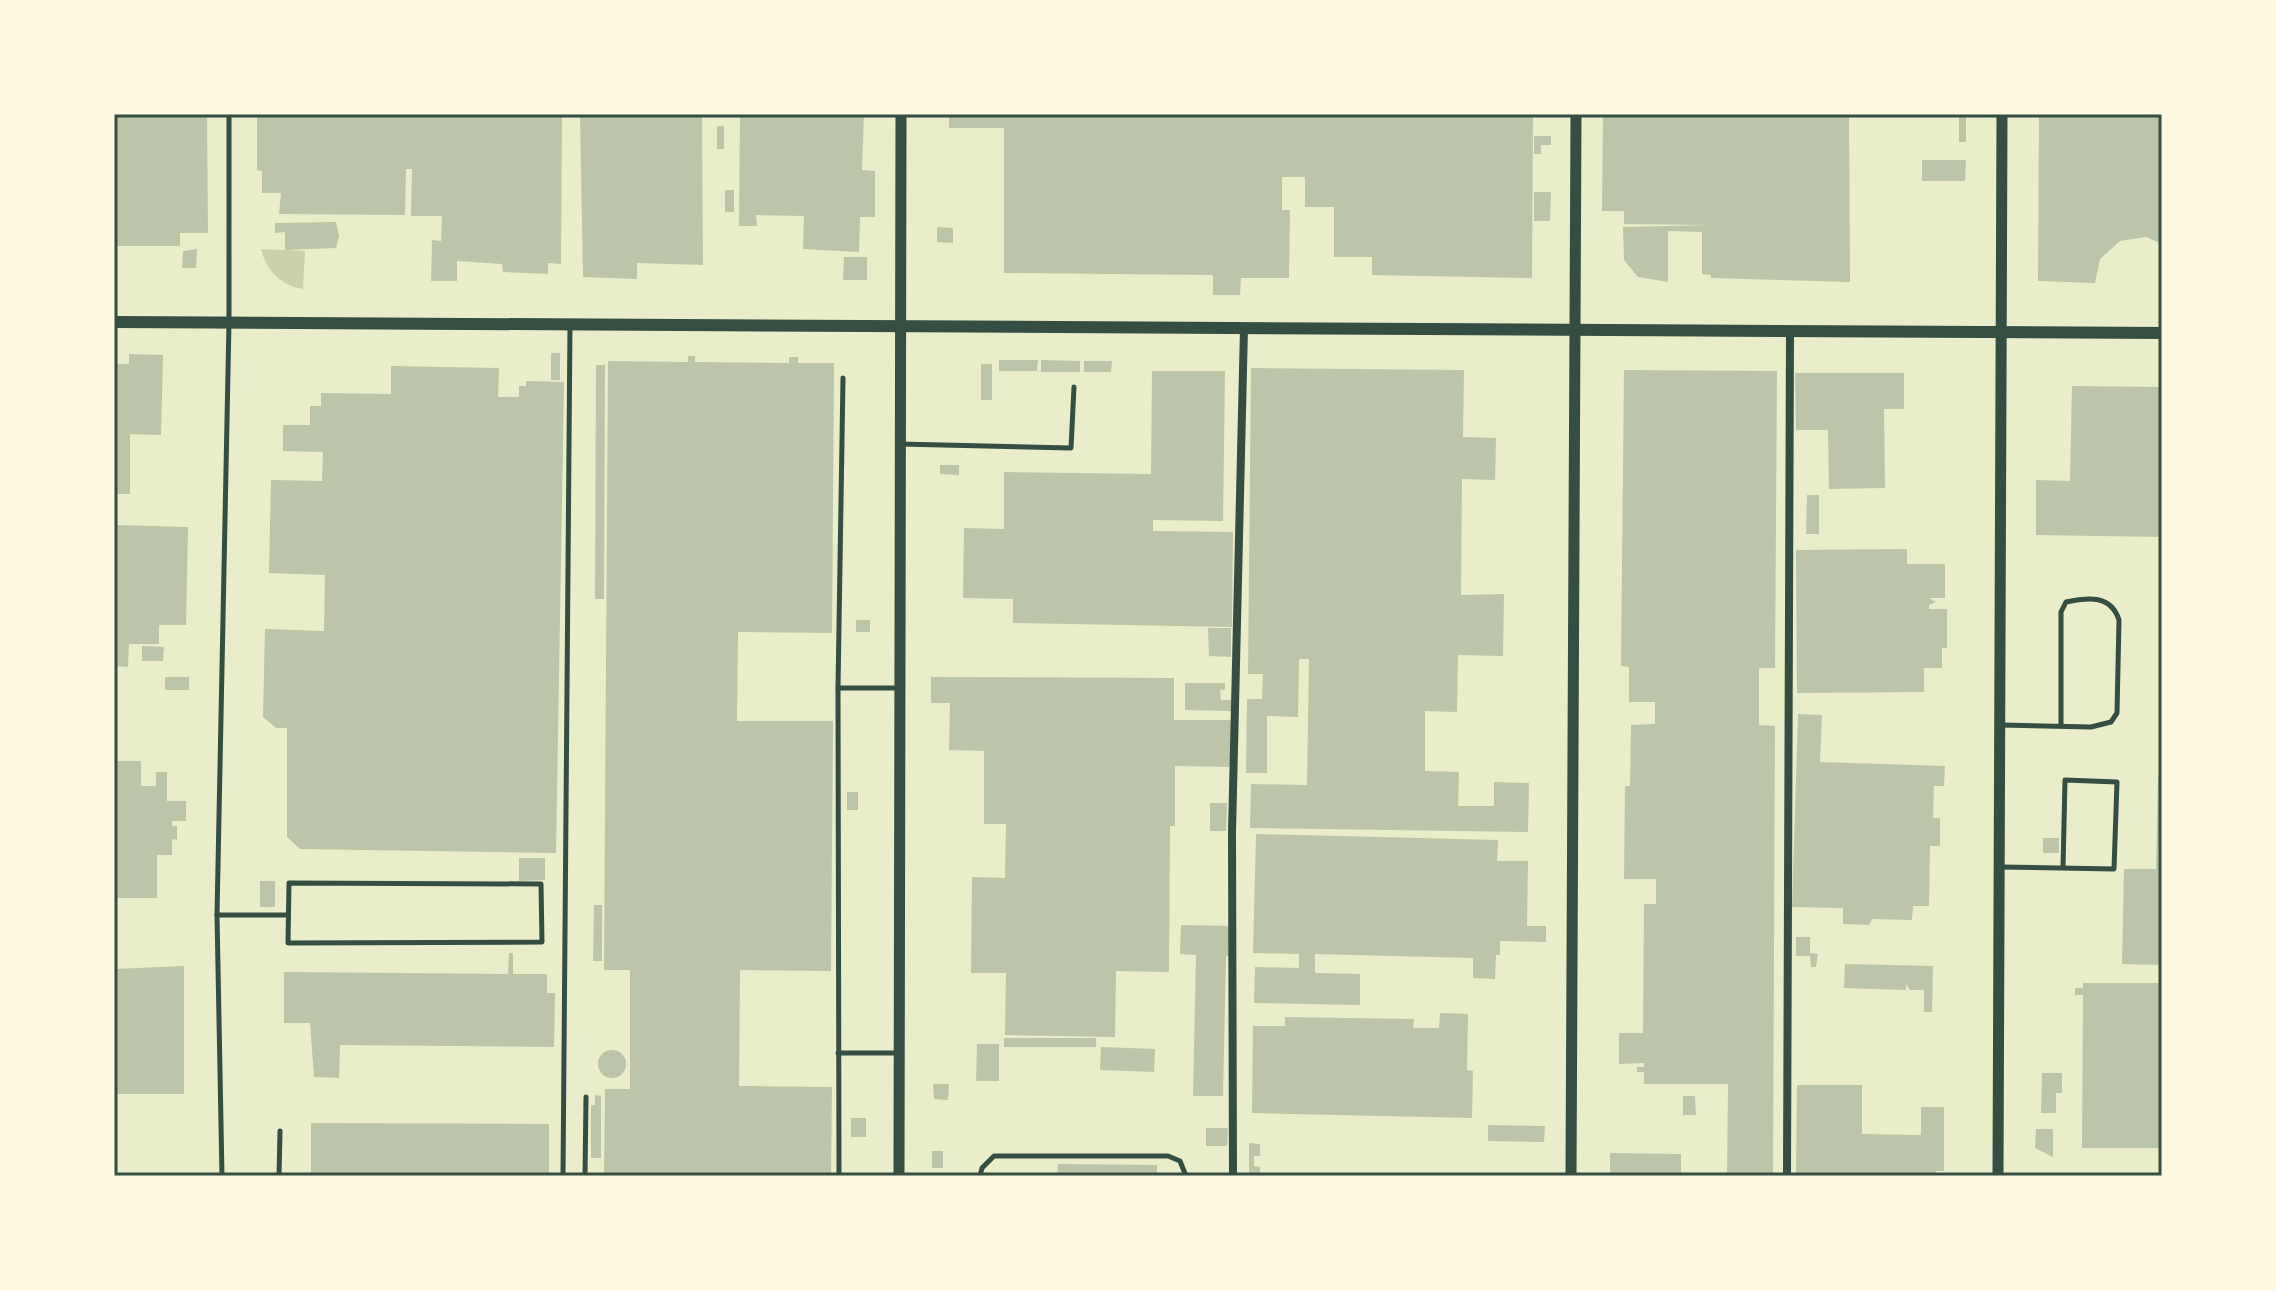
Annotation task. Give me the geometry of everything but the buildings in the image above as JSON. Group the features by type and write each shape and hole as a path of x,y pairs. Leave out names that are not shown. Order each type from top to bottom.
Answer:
{"main road":[{"path":"114,322 2162,333"}],"street":[{"path":"899,1176 898,326 901,114"},
{"path":"1571,1176 1576,114"},
{"path":"1998,1176 2002,114"},
{"path":"1233,1176 1232,832 1244,328"},
{"path":"1787,1176 1790,331"}],"lane":[{"path":"222,1176 217,915 229,322 229,114"},
{"path":"563,1176 571,324"},
{"path":"839,1176 838,688 843,378"},
{"path":"898,444 1071,448 1074,387"},
{"path":"2000,725 2091,727 2111,722 2117,713 2119,620 2115,607 2105,600 2066,602 2061,612 2061,726"},
{"path":"838,688 898,688"},
{"path":"1999,867 2114,869 2117,782 2065,780 2063,868"},
{"path":"289,883 541,884 542,942 288,943 288,915 289,883"},
{"path":"217,915 288,915"},
{"path":"838,1053 899,1053"},
{"path":"585,1176 586,1097"},
{"path":"279,1176 280,1131"},
{"path":"980,1176 982,1168 994,1156 1168,1156 1180,1161 1186,1176"}],"green space":[{"path":"261,249 305,251 303,289 281,281 267,264"}]}
